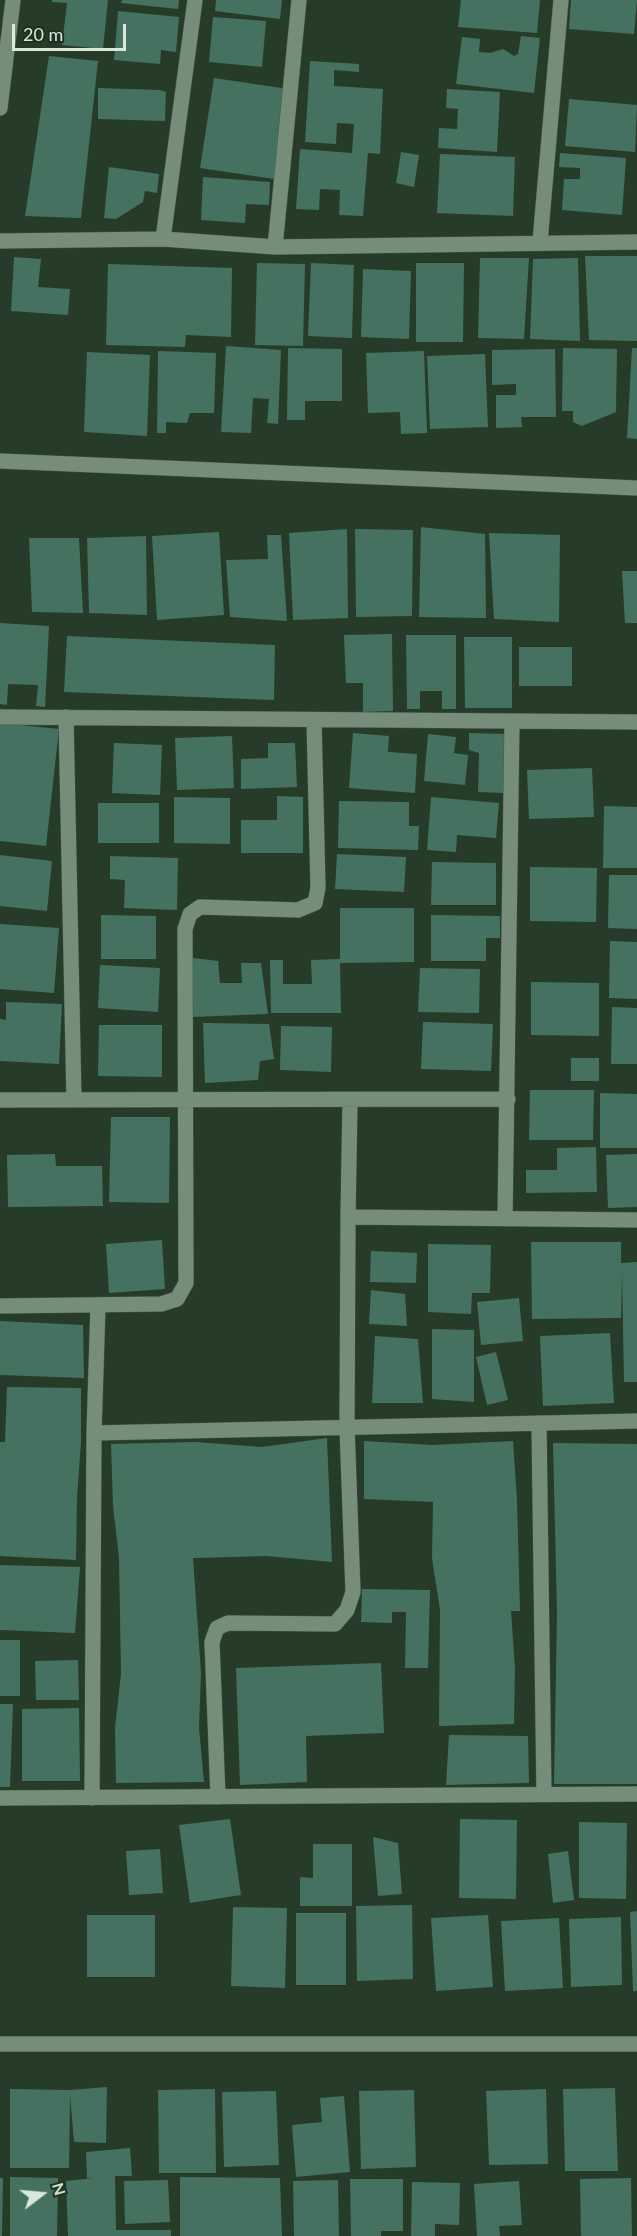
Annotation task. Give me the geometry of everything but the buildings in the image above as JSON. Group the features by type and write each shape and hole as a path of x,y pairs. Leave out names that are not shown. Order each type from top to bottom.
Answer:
{"street":[{"path":"0,108 13,0"},
{"path":"163,239 195,0"},
{"path":"275,246 299,0"},
{"path":"540,242 561,0"},
{"path":"0,241 163,239 275,246 637,242"},
{"path":"0,461 637,488"},
{"path":"0,717 637,722"},
{"path":"66,717 74,1100"},
{"path":"0,1306 161,1304 177,1299 186,1283 185,929 190,914 200,907 298,910 315,903 318,888 314,720"},
{"path":"505,1219 512,721"},
{"path":"0,1100 508,1099"},
{"path":"218,1797 212,1641 216,1628 228,1623 335,1624 347,1610 352,1592 347,1427 350,1100"},
{"path":"348,1217 637,1220"},
{"path":"92,1798 94,1433 98,1305"},
{"path":"94,1433 637,1421"},
{"path":"540,1423 544,1795"},
{"path":"0,1798 637,1794"},
{"path":"0,2044 637,2044"}]}
